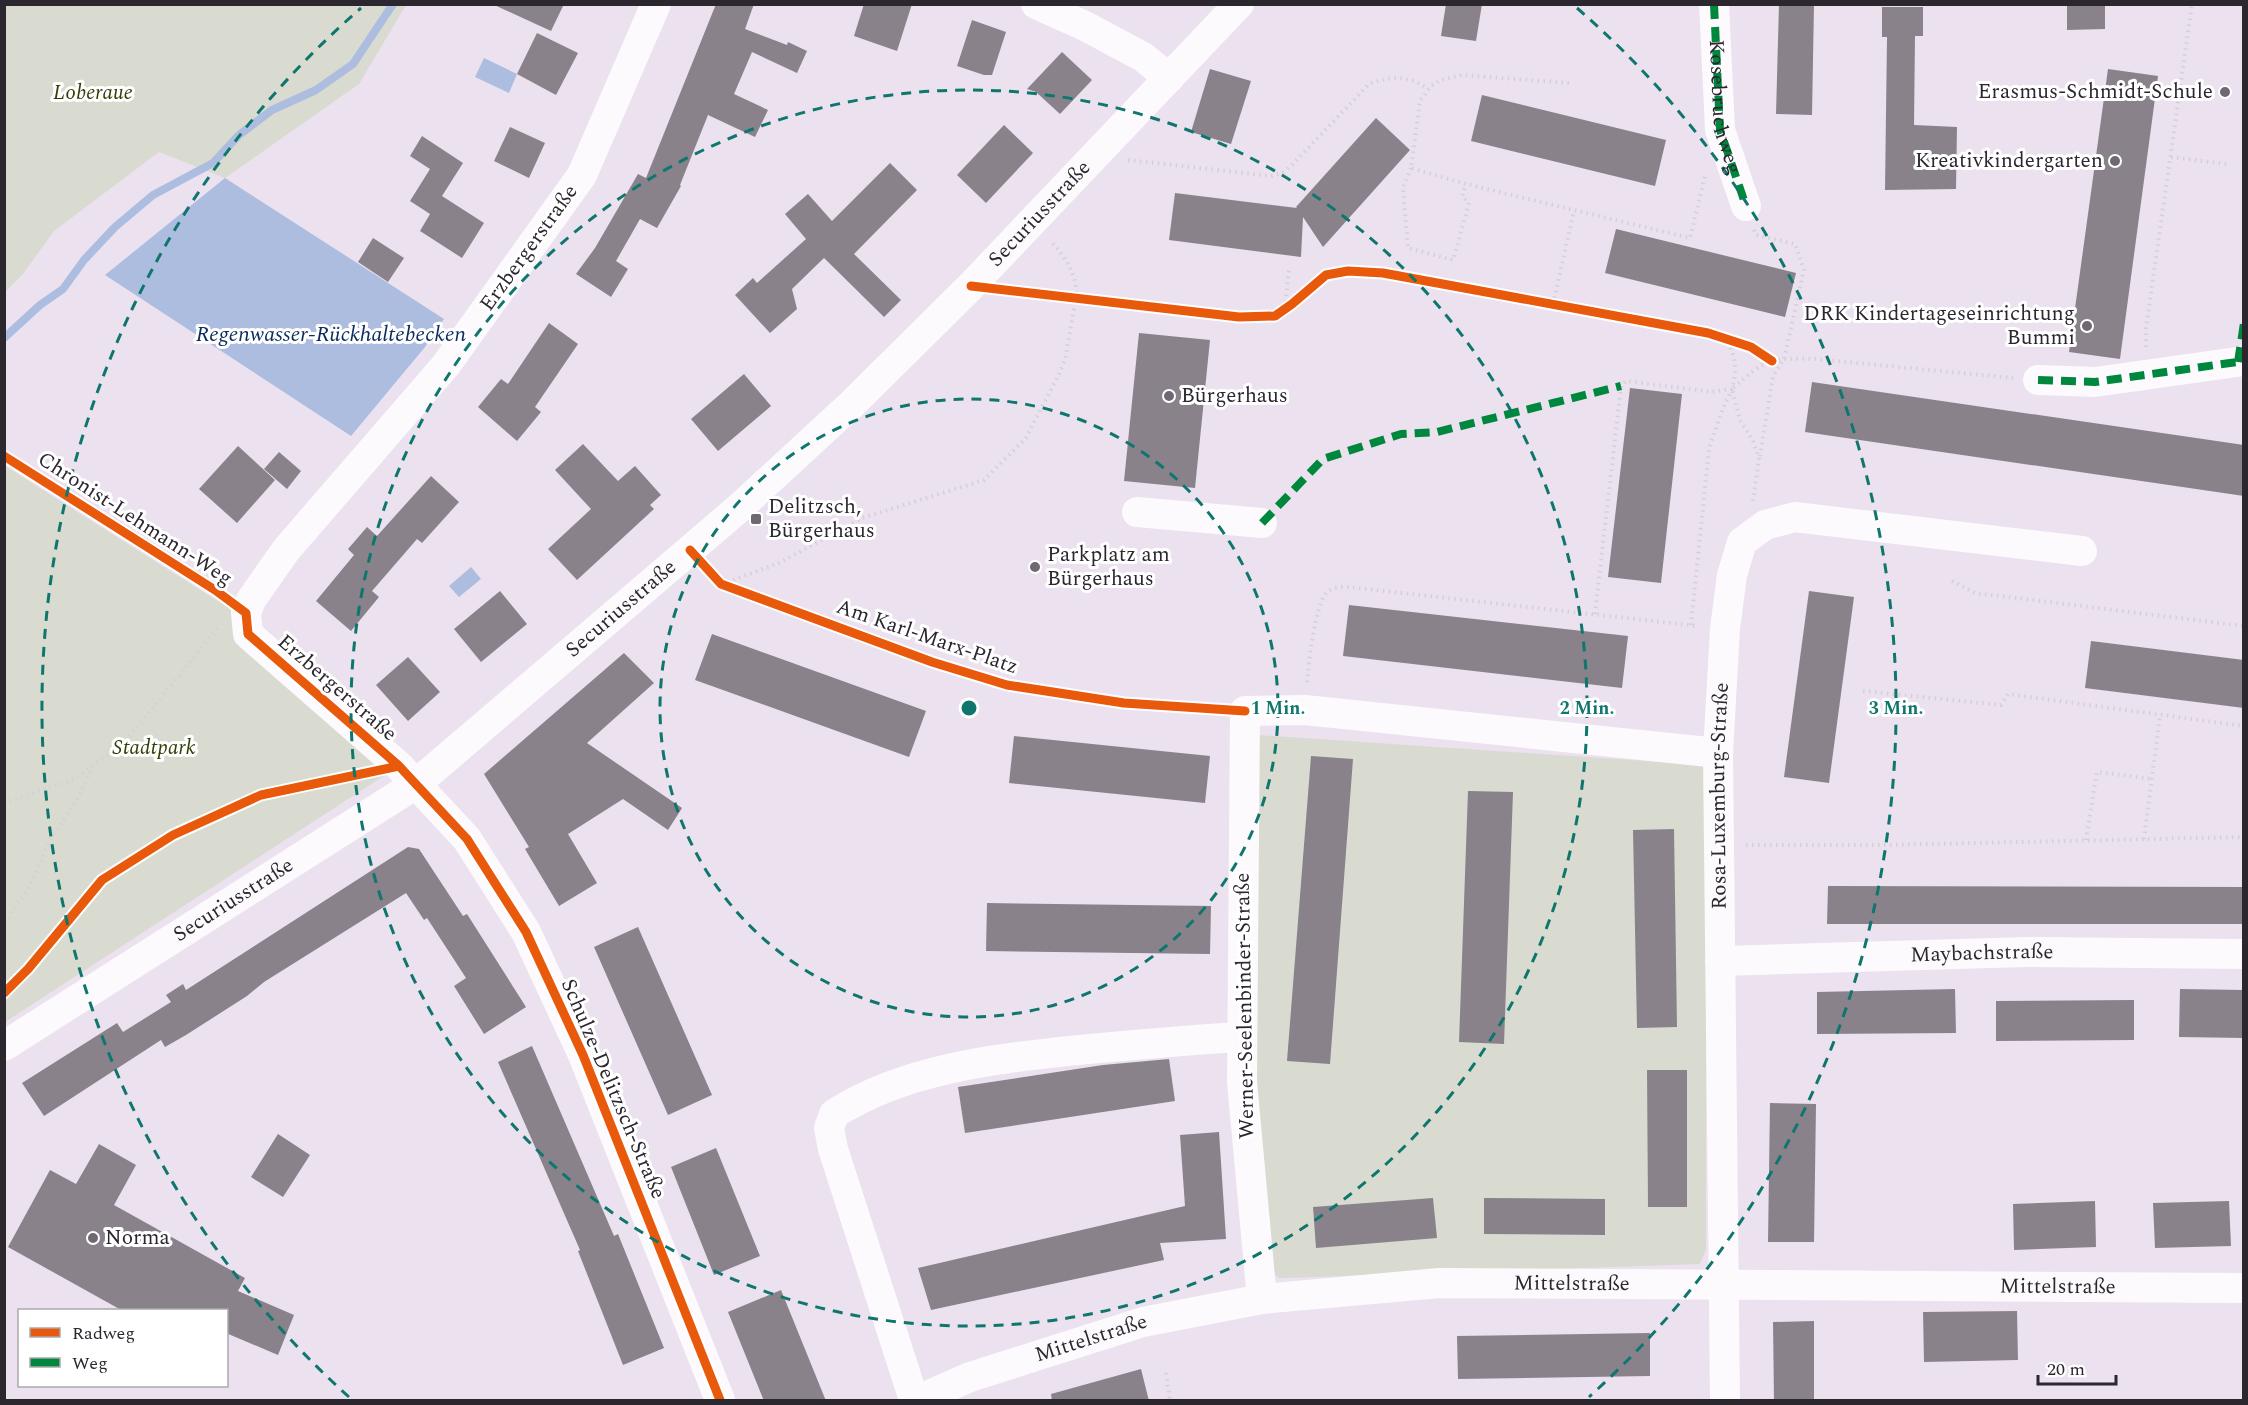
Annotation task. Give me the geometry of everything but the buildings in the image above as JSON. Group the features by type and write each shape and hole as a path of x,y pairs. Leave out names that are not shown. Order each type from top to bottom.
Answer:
{"street":[{"name":"Erzbergerstraße","path":"416,784 399,766 248,634 246,613 251,600 286,550 446,365 582,175 657,4"},
{"path":"1036,4 1085,26 1143,57 1169,78"},
{"name":"Securiusstraße","path":"4,1046 416,784 690,550 854,402 971,286 1239,4"},
{"name":"Kosebruchweg","path":"1714,4 1720,130 1746,206"},
{"path":"2038,380 2095,382 2244,361"},
{"path":"1137,512 1262,523"},
{"path":"1742,542 1765,525 1795,517 2082,551"},
{"name":"Rosa-Luxemburg-Straße","path":"1725,1401 1718,753 1725,629 1732,575 1742,542"},
{"path":"1245,711 1305,710 1718,753"},
{"name":"Werner-Seelenbinder-Straße","path":"1245,711 1242,1037 1245,1122 1262,1299"},
{"name":"Schulze-Delitzsch-Straße","path":"416,784 467,839 526,932 583,1055 720,1401"},
{"name":"Maybachstraße","path":"1720,961 2026,952 2244,954"},
{"path":"916,1401 833,1149 829,1128 834,1114 874,1094 910,1080 992,1060 1177,1040 1242,1037"},
{"name":"Mittelstraße","path":"916,1401 970,1377 1143,1322 1262,1299 1439,1283 2244,1288"}],"path":[{"path":"2146,375 2146,328 2192,4"},
{"path":"1466,184 1462,196 1469,203 1453,260 1408,248 1402,188 1411,168 1420,101 1428,89 1441,80 1462,75 1569,83"},
{"path":"1094,156 1271,176 1290,167 1369,84 1384,79 1404,78 1428,89"},
{"path":"2171,157 2227,164"},
{"path":"1411,168 1466,184 1690,238 1706,174"},
{"path":"1742,542 1751,512 1773,376 1784,359 1804,270 1795,244 1756,235 1746,206"},
{"path":"1553,304 1574,211"},
{"path":"721,584 779,563 862,518 984,480 1026,438 1059,374 1070,336 1077,289 1067,262 1051,241 1030,224"},
{"path":"1285,309 1288,269"},
{"path":"971,286 1239,317 1275,316 1326,275 1348,271 1383,273 1725,338 1751,347 1772,361"},
{"path":"1691,625 1710,448 1737,369 1734,354 1725,338"},
{"path":"1595,615 1621,386 1626,381 1711,392 1732,389 1754,369 1772,361 1784,359 1816,359 2038,380"},
{"path":"1732,389 1740,420 1753,441 1759,459"},
{"path":"1952,581 1975,594 2244,626"},
{"path":"1305,710 1307,671 1319,606 1326,594 1334,588 1349,587 1725,629"},
{"path":"4,803 74,779 125,742 219,626 246,613"},
{"path":"1863,691 2001,705 2008,694 2244,726"},
{"path":"2144,839 2160,714"},
{"path":"4,923 28,889 50,840 79,796 93,765"},
{"path":"2086,840 2097,772 2152,779"},
{"path":"1719,846 2244,837"},
{"path":"1166,1373 1170,1401"}],"green space":[{"name":"Loberaue","path":"5,4 406,5 359,84 225,178 159,152 54,231 23,274 5,292"},
{"name":"Stadtpark","path":"5,466 216,600 246,613 399,766 5,1022"},
{"path":"1258,735 1706,765 1706,1249 1700,1264 1286,1278 1279,1278 1274,1274 1256,1076"}],"water":[{"path":"484,58 517,74 509,93 475,77"},
{"name":"Regenwasser-Rückhaltebecken","path":"225,178 444,319 425,347 351,436 105,275"},
{"path":"471,567 481,579 459,597 449,586"}],"waterway":[{"path":"4,338 40,305 63,289 84,260 115,227 153,195 213,163 239,135 272,110 316,90 353,64 393,4"}],"marked path":[{"path":"1714,4 1720,130 1746,206"},
{"path":"2238,362 2244,323"},
{"path":"2038,380 2095,382 2244,361"},
{"path":"1262,523 1323,459 1401,434 1437,432 1621,386"}],"cycle path":[{"path":"971,286 1239,317 1275,316 1326,275 1348,271 1383,273 1708,333 1751,347 1772,361"},
{"name":"Chronist-Lehmann-Weg","path":"4,456 215,590 246,613 248,634 399,766 467,839 526,932 583,1055 720,1400"},
{"name":"Am Karl-Marx-Platz","path":"690,550 721,584 932,662 1007,685 1124,703 1245,711"},
{"path":"4,993 28,969 102,880 173,835 261,795 399,766"}],"place":[{"name":"Erasmus-Schmidt-Schule","path":"2225,92"},
{"name":"Kreativkindergarten","path":"2115,161"},
{"name":"DRK Kindertageseinrichtung Bummi","path":"2087,326"},
{"name":"Bürgerhaus","path":"1169,396"},
{"name":"Delitzsch, Bürgerhaus","path":"756,519"},
{"name":"Parkplatz am Bürgerhaus","path":"1035,567"},
{"name":"Norma","path":"93,1238"}]}
